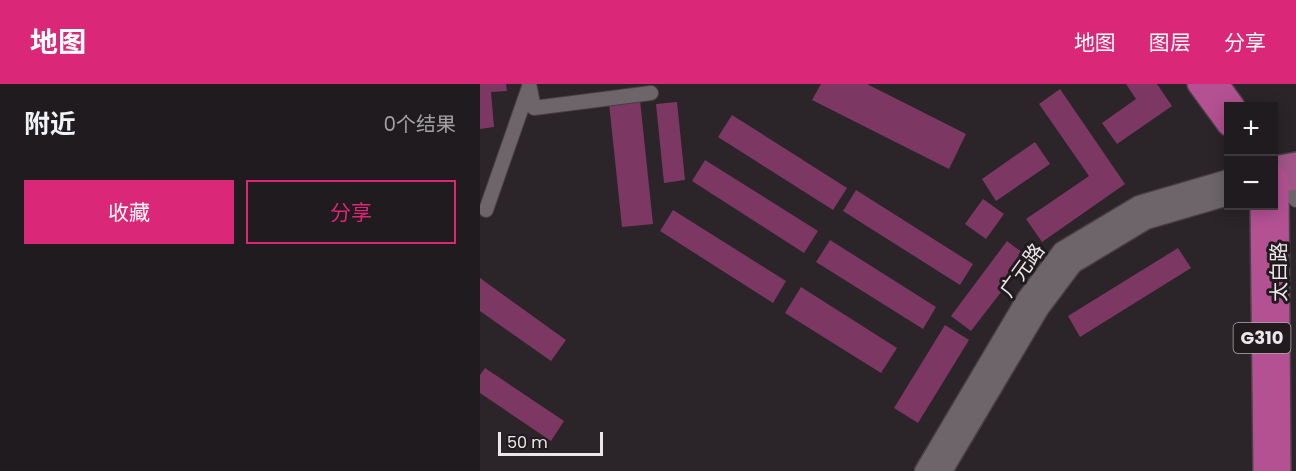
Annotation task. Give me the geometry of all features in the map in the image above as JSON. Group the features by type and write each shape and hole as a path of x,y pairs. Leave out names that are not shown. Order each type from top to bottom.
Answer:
{"highway":[{"path":"1198,84 1224,120"},
{"path":"1218,84 1231,102"},
{"name":"太白路","path":"1279,177 1280,471"},
{"name":"太白路","path":"1261,210 1264,471"}],"main road":[{"path":"1279,177 1296,163"},
{"name":"广元路","path":"924,471 1026,299 1062,251 1139,204 1224,180"},
{"name":"广元路","path":"943,471 1040,308 1073,264 1146,220 1224,197"}],"street":[{"path":"529,86 534,108 651,93"},
{"path":"486,210 529,86"},
{"path":"1279,177 1296,200"}],"building":[{"path":"480,84 506,84 507,91 491,92 494,127 480,129"},
{"path":"821,84 867,84 966,134 949,169 812,100"},
{"path":"1126,84 1157,84 1172,106 1117,144 1102,123 1136,99"},
{"path":"1060,89 1125,184 1042,242 1026,219 1089,176 1039,104"},
{"path":"640,100 653,224 622,227 609,103"},
{"path":"677,102 685,180 664,183 656,104"},
{"path":"732,115 847,188 833,210 718,137"},
{"path":"1035,142 1050,164 996,201 982,179"},
{"path":"705,160 818,231 804,253 692,181"},
{"path":"856,190 973,264 960,285 843,211"},
{"path":"983,199 1004,214 986,239 965,224"},
{"path":"673,210 786,281 773,303 660,231"},
{"path":"830,240 936,307 923,329 816,262"},
{"path":"1007,241 1028,257 971,331 951,316"},
{"path":"1178,248 1191,268 1080,337 1068,316"},
{"path":"480,278 566,340 551,361 480,311"},
{"path":"801,287 897,348 881,373 785,313"},
{"path":"945,325 969,340 918,423 894,408"},
{"path":"485,368 564,421 551,441 480,393 480,375"}]}
